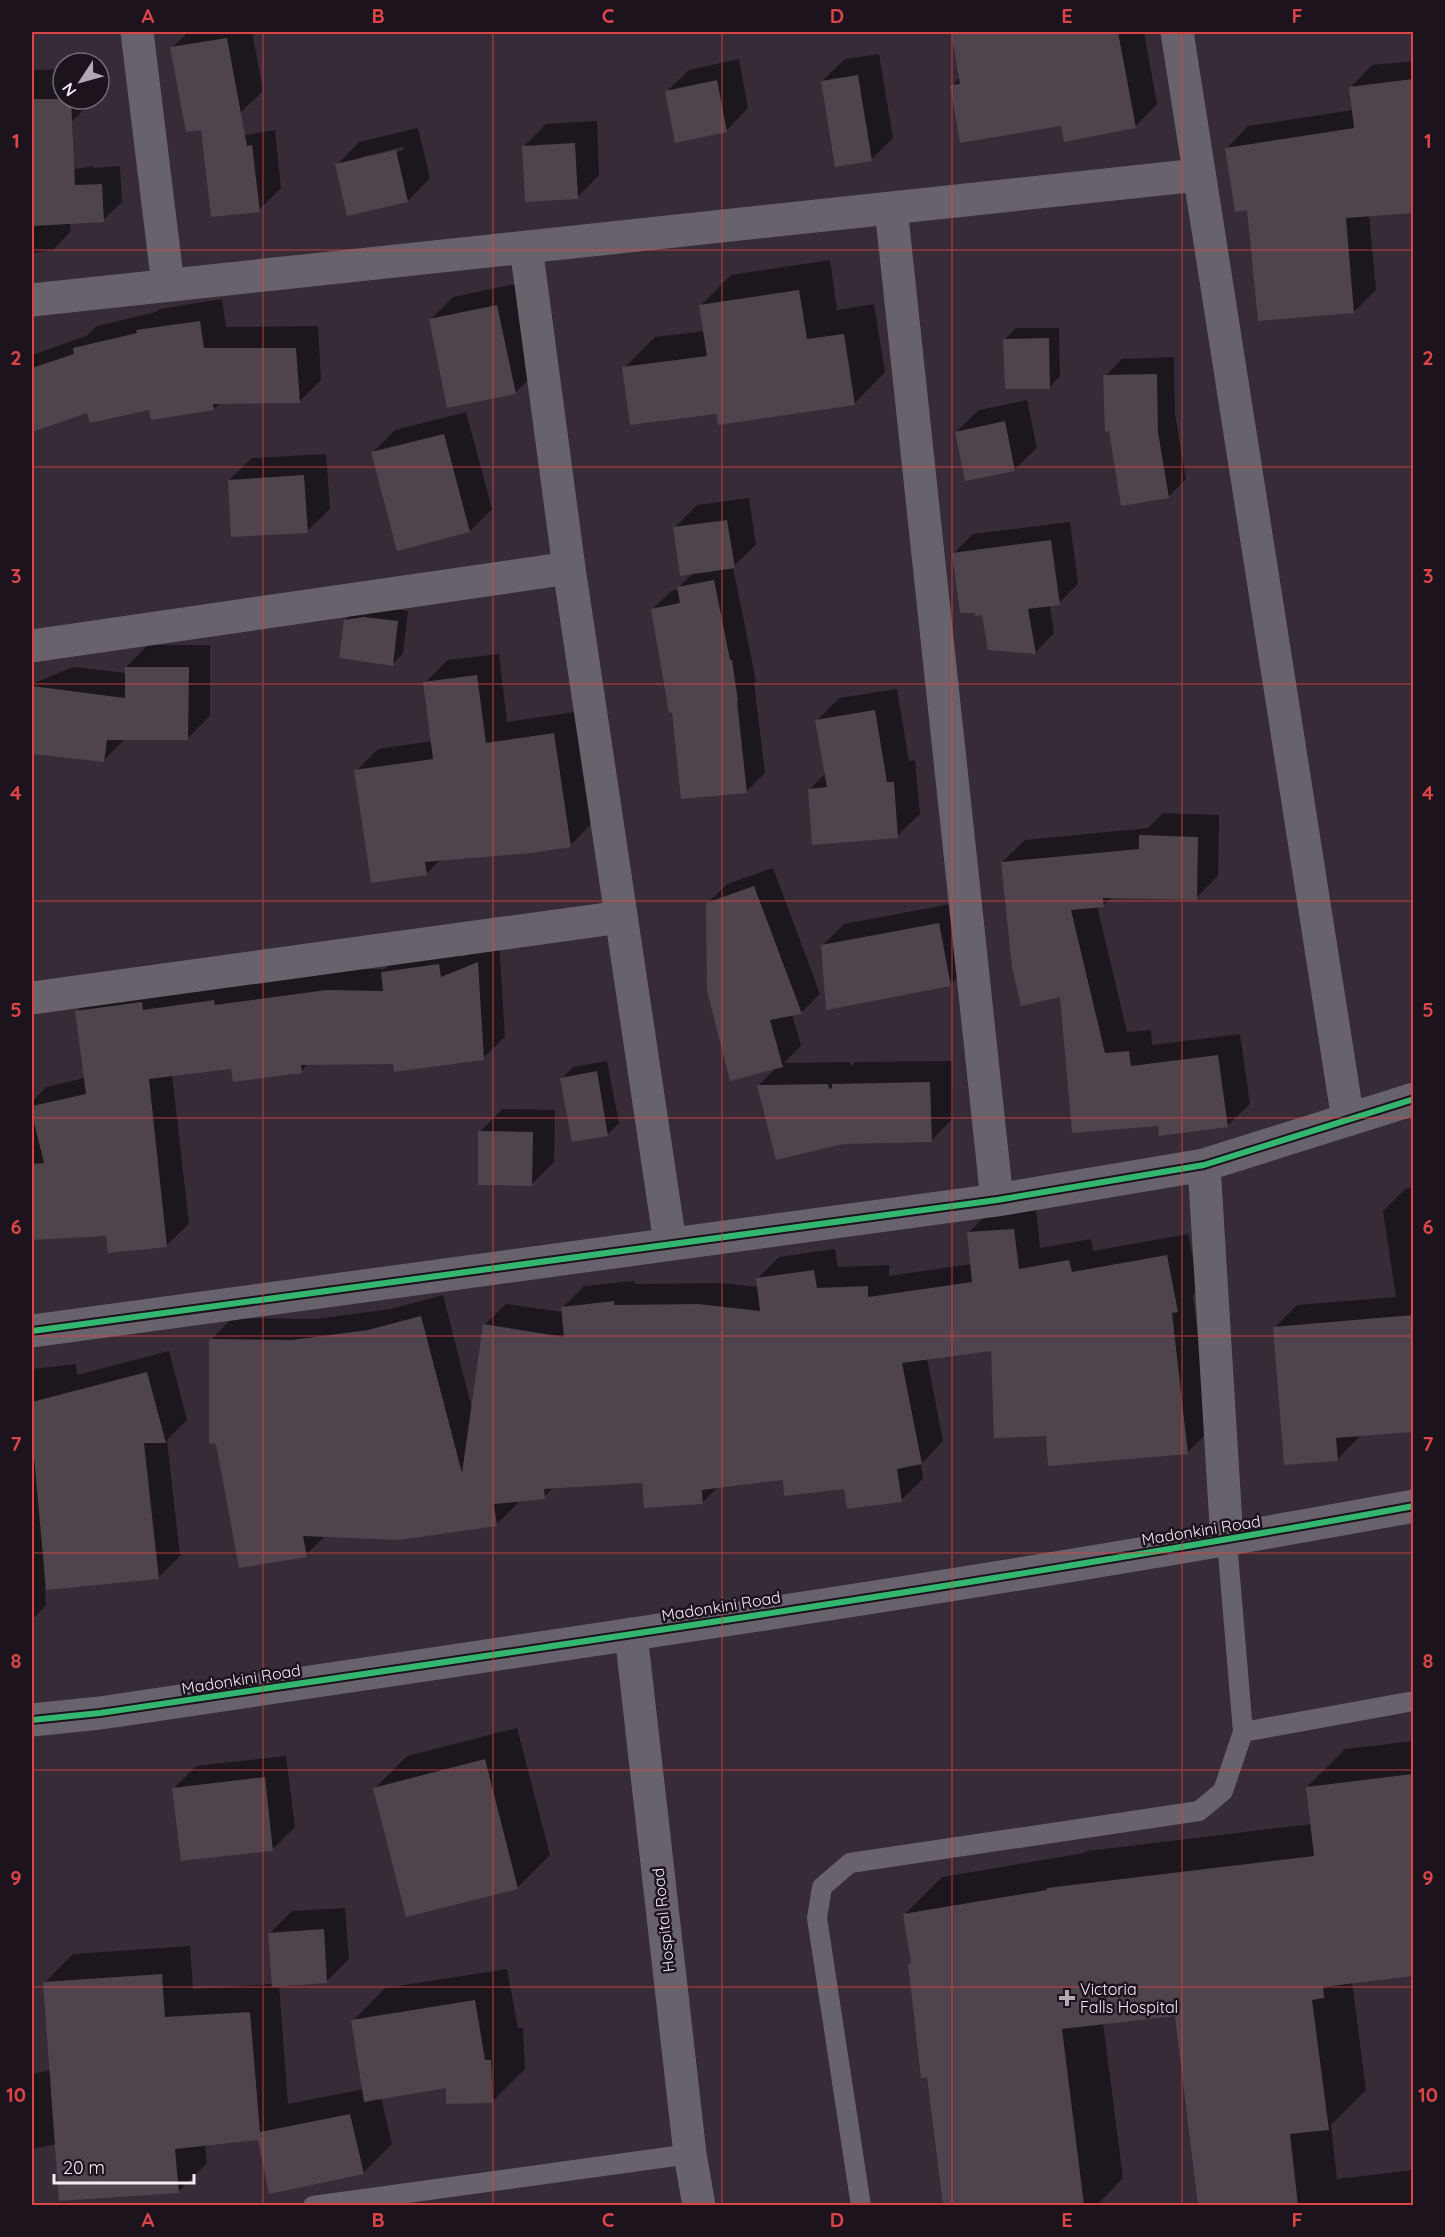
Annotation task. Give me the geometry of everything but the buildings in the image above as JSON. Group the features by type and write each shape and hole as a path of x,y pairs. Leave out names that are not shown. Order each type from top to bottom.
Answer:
{"street":[{"path":"137,32 168,285"},
{"path":"1177,32 1348,1120"},
{"path":"32,300 1198,175"},
{"path":"891,208 997,1200"},
{"path":"526,247 569,568 670,1243"},
{"path":"32,646 569,568"},
{"path":"32,998 621,917"},
{"path":"32,1331 997,1200 1204,1165 1413,1099"},
{"path":"1204,1165 1227,1541"},
{"name":"Madonkini Road","path":"32,1720 100,1713 631,1634 1227,1541 1413,1506"},
{"name":"Hospital Road","path":"631,1634 690,2154 699,2205"}],"lane":[{"path":"861,2205 817,1918 822,1887 850,1863 1165,1818 1199,1811 1223,1791 1243,1732 1227,1541"},
{"path":"1243,1732 1413,1701"},
{"path":"313,2205 690,2154"}],"cycle path":[{"path":"32,1331 997,1200 1204,1165 1414,1099"},
{"path":"32,1720 100,1713 922,1590 1414,1506"}],"place":[{"name":"Victoria Falls Hospital","path":"1067,1998"}]}
